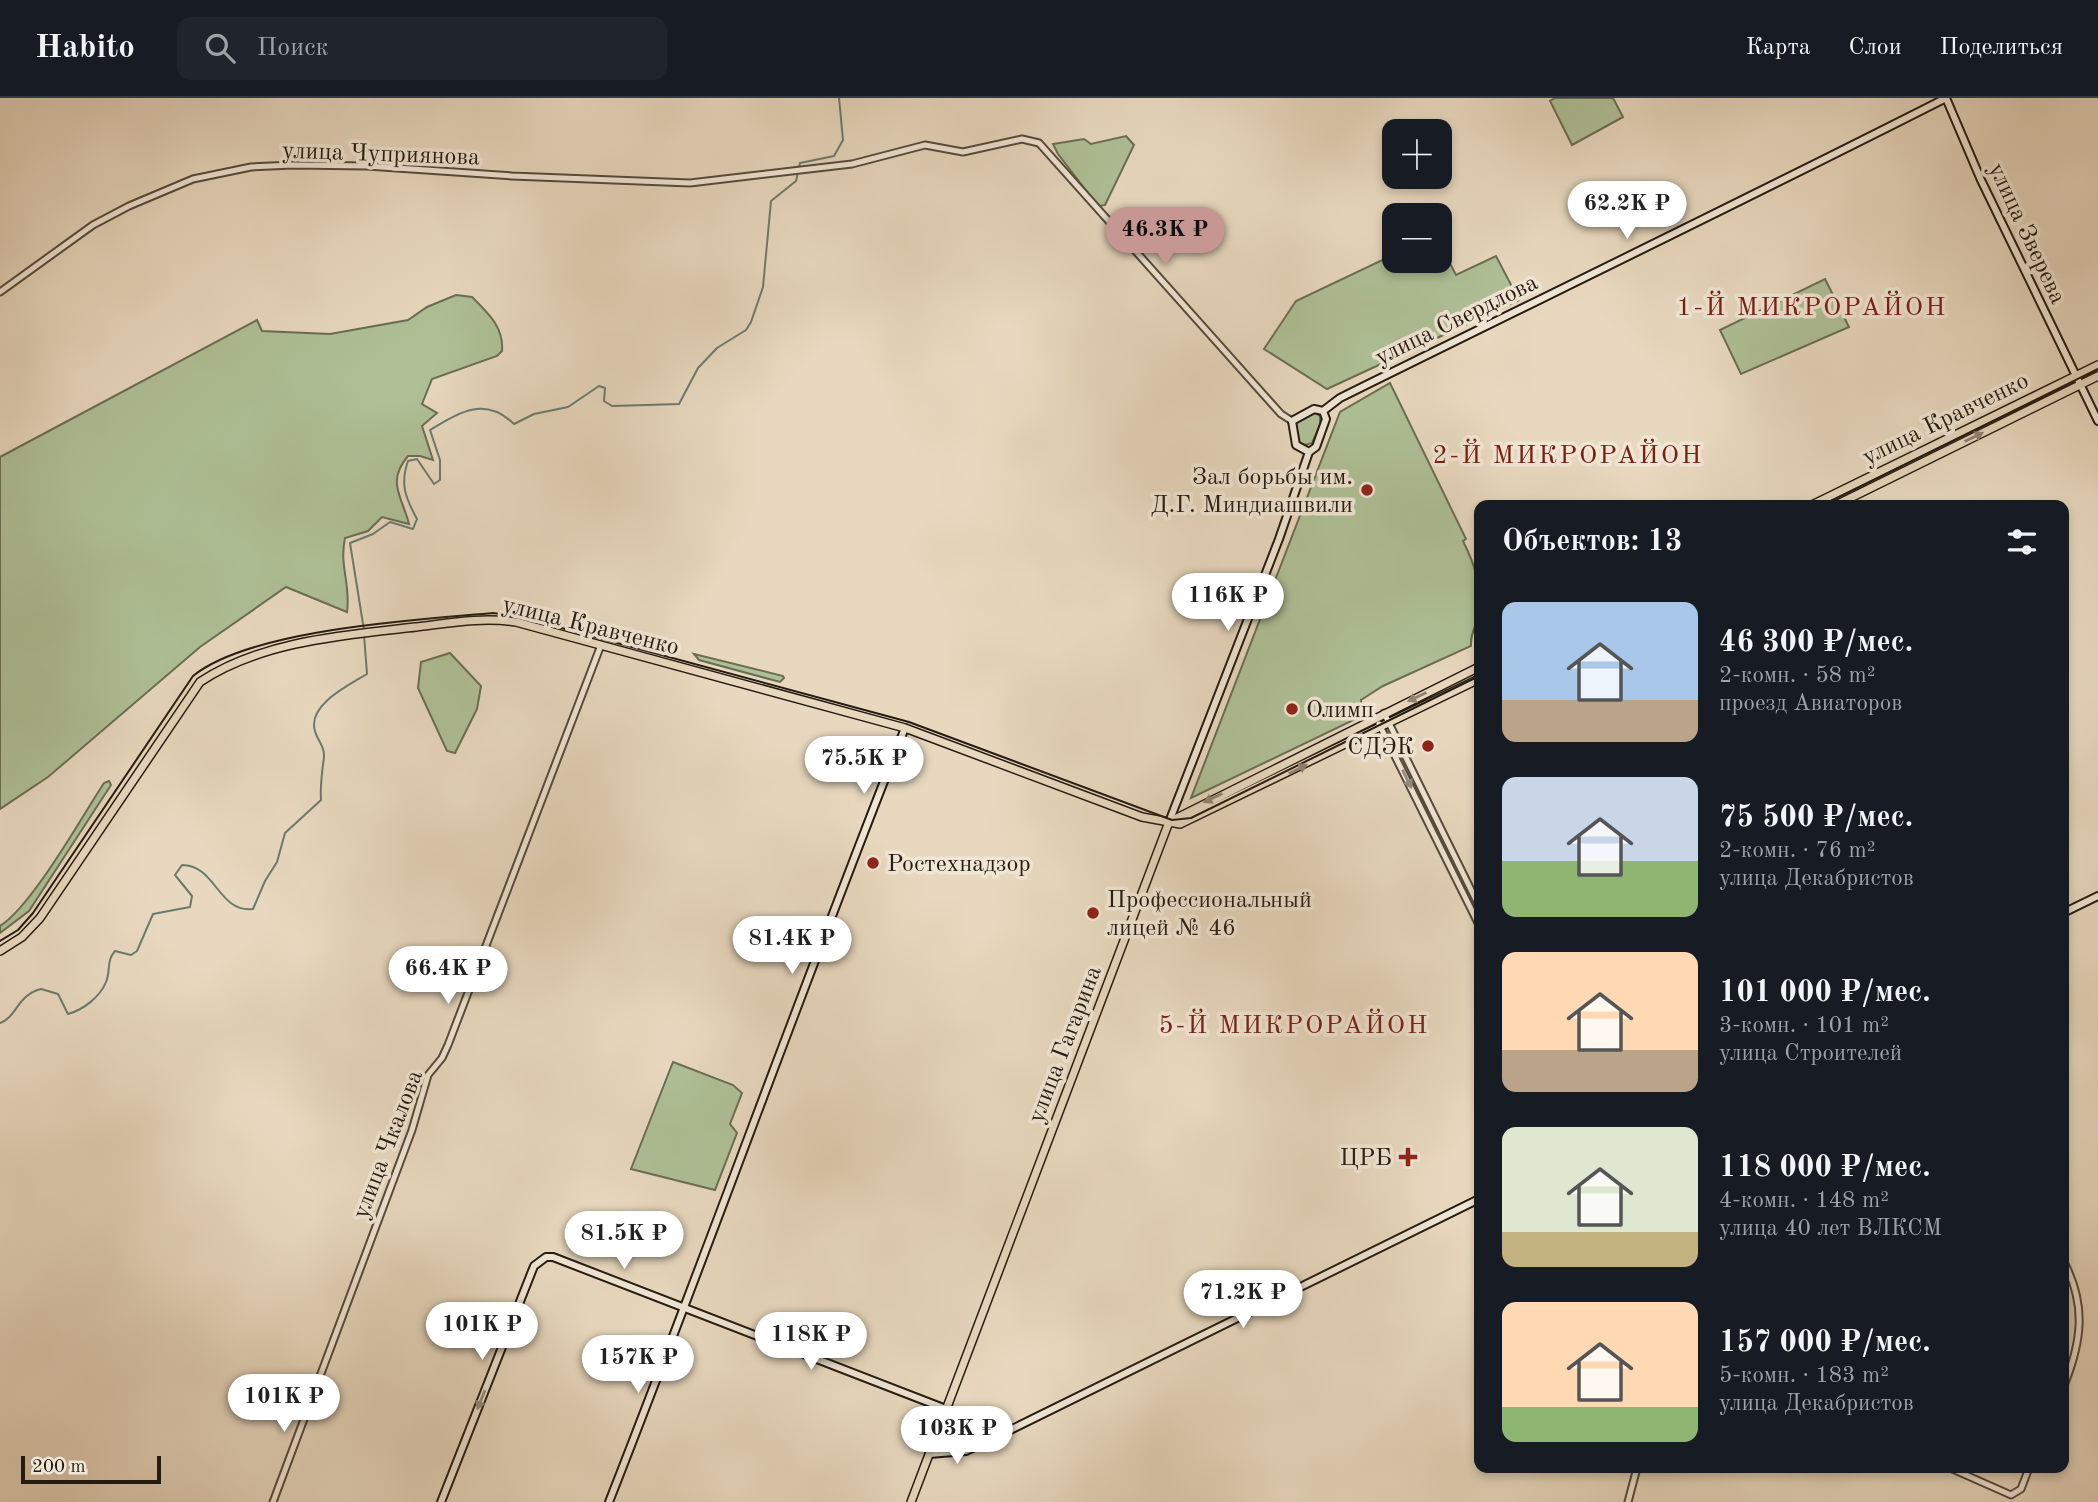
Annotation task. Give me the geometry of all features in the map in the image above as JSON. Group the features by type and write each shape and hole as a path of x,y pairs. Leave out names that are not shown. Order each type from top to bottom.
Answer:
{"main road":[{"name":"улица Зверева","path":"1946,98 1981,180 2098,421"},
{"name":"улица Свердлова","path":"1323,411 1340,398 1750,198 1946,98"},
{"name":"улица Кравченко","path":"1822,500 2098,365"},
{"name":"улица Кравченко","path":"1846,500 2098,376"},
{"path":"1306,411 1323,411 1326,419 1319,441 1308,452 1296,445 1292,421 1306,411"},
{"name":"улица Гагарина","path":"911,1502 1279,539 1308,452"},
{"name":"улица Кравченко","path":"0,951 22,937 40,918 200,682 227,667 312,641 496,619 905,728 1142,817 1180,824 1189,822 1474,682"},
{"path":"1169,822 1474,669"},
{"path":"609,1502 685,1310 814,958 905,728"},
{"path":"2069,910 2098,895"},
{"path":"929,1454 965,1451 990,1440 1474,1201"},
{"path":"441,1502 534,1266 547,1257 553,1257 946,1409"}],"street":[{"name":"улица Чуприянова","path":"0,292 93,225 129,206 193,179 251,167 293,164 367,166 690,183 852,164 925,145 963,152 1028,139 1039,143 1187,311 1281,414 1292,421"},
{"name":"улица Чкалова","path":"273,1502 412,1130 428,1075 442,1058 448,1045 601,645"},
{"path":"1380,715 1474,896"},
{"path":"1385,725 1474,914"},
{"path":"2069,1273 2077,1291 2079,1345 2069,1372"},
{"path":"1628,1502 1636,1473"},
{"path":"1960,1473 2004,1494 2017,1494 2027,1473"}],"green space":[{"path":"1555,98 1613,98 1623,117 1572,145 1550,101"},
{"path":"1126,136 1134,145 1105,205 1098,206 1053,144 1084,139 1091,144"},
{"path":"1496,256 1519,300 1327,389 1264,349 1296,301 1382,260 1382,273 1452,273 1452,267 1456,275"},
{"path":"1825,279 1849,327 1741,374 1720,330"},
{"path":"456,295 472,297 489,315 498,328 502,351 497,356 432,379 422,404 437,413 422,426 433,460 408,456 401,465 397,482 409,524 382,517 368,531 345,538 343,558 348,593 347,612 286,587 200,647 48,777 0,809 0,457 257,320 262,331 330,334 408,320 427,307"},
{"path":"1390,383 1466,539 1463,541 1474,567 1474,630 1471,646 1383,686 1361,700 1362,716 1191,798 1340,412"},
{"path":"1313,412 1320,416 1320,425 1312,443 1305,445 1298,442 1296,422"},
{"path":"450,653 481,686 477,709 455,753 447,751 418,688 421,662"},
{"path":"694,654 784,678 780,682 699,660"},
{"path":"109,781 111,785 29,911 0,933 0,926 27,900 104,783"},
{"path":"673,1062 733,1085 742,1093 730,1124 737,1133 715,1190 631,1169"}],"waterway":[{"path":"364,630 350,543 373,534 390,522 413,529 417,519 404,484 408,461 417,459 434,484 440,480 440,460 430,430 462,413 483,409 503,415 514,424 534,414 568,407 599,386 605,388 604,401 612,406 679,404 698,368 717,348 746,330 763,287 771,201 796,181 800,163 834,156 843,140 839,98"},
{"path":"0,1023 6,1020 27,996 41,989 58,994 68,1014 90,1002 100,993 106,982 112,955 115,951 131,955 137,951 153,914 190,907 192,896 175,875 182,865 203,872 232,904 253,909 277,862 285,833 321,800 324,753 314,722 323,704 367,674 364,635"}],"tram line":[{"path":"1833,500 2098,369"},
{"path":"0,941 18,930 33,913 193,676 219,660 293,637 380,624 493,613 521,617 909,722 1172,820 1191,818 1474,678"}],"place":[{"name":"Зал борьбы им. Д.Г. Миндиашвили","path":"1367,490"},
{"name":"Олимп","path":"1292,709"},
{"name":"СДЭК","path":"1428,746"},
{"name":"Ростехнадзор","path":"873,863"},
{"name":"Профессиональный лицей № 46","path":"1093,913"},
{"name":"ЦРБ","path":"1408,1157"}],"district":[{"name":"1-Й МИКРОРАЙОН","path":"1812,306"},
{"name":"2-Й МИКРОРАЙОН","path":"1568,454"},
{"name":"5-Й МИКРОРАЙОН","path":"1294,1024"}]}
